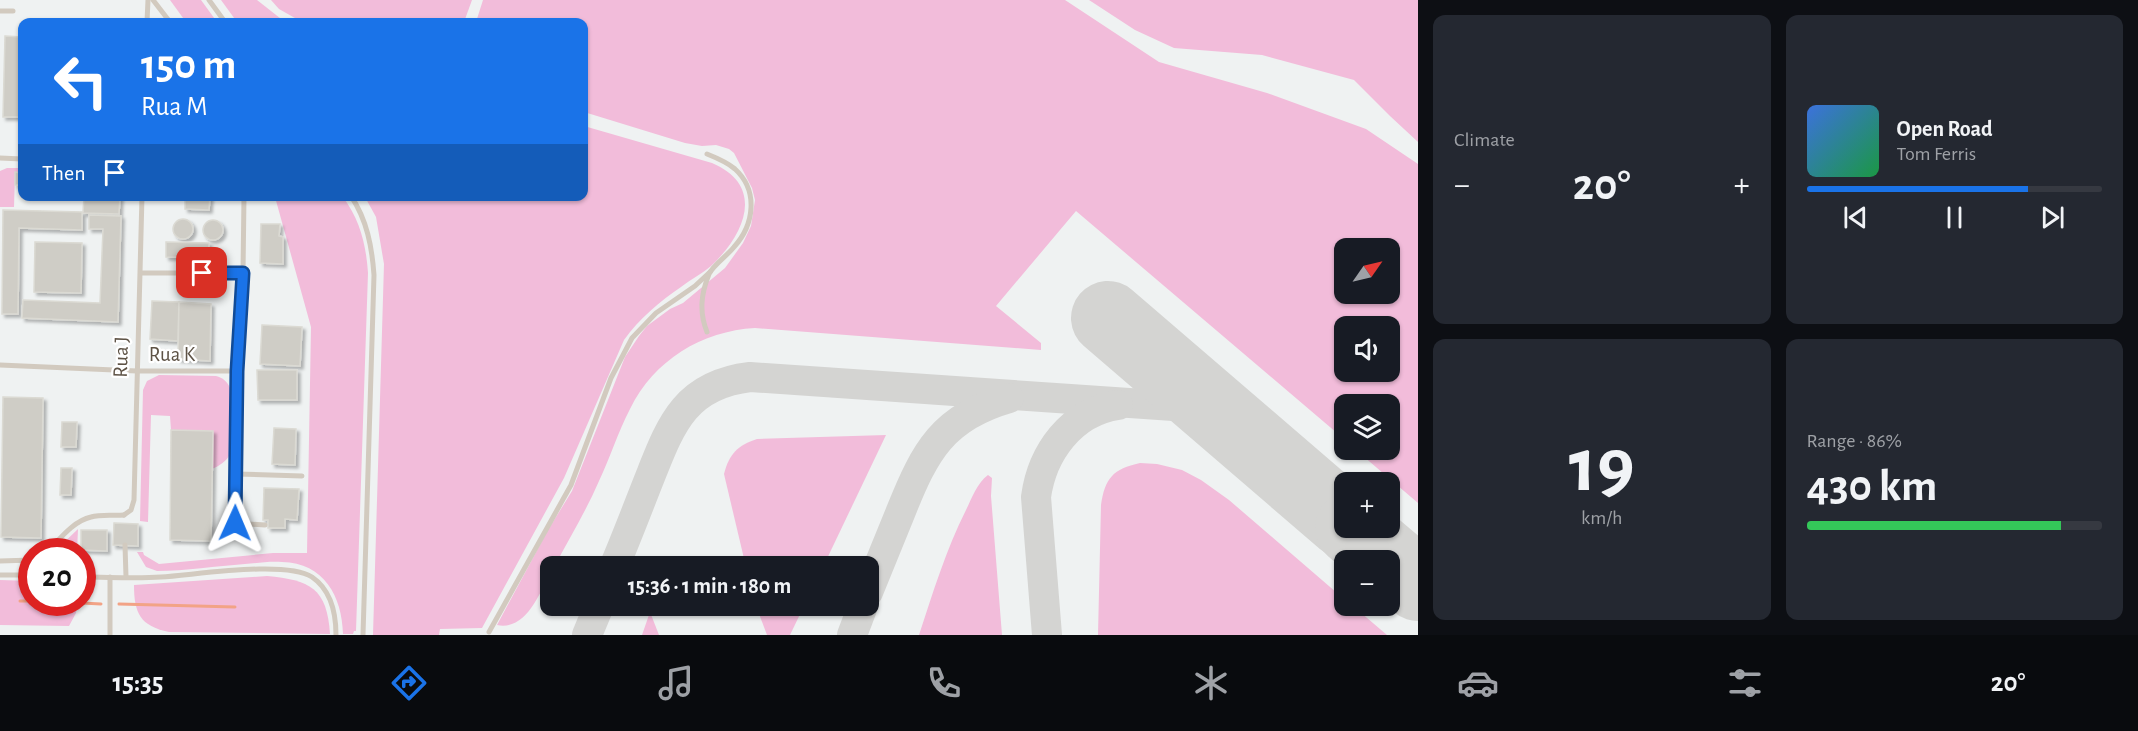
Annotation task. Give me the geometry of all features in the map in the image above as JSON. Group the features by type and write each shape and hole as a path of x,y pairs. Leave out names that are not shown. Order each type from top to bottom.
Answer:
{"lane":[{"path":"148,18 150,0"},
{"path":"150,0 166,18"},
{"path":"209,0 222,18"},
{"path":"0,11 13,11"},
{"path":"489,632 571,485 611,378 632,338 656,313 695,286 710,272 735,246 750,220 751,197 742,177 724,161 707,154"},
{"path":"0,158 18,159"},
{"name":"Rua J","path":"124,515 131,510 134,500 142,201"},
{"path":"244,201 243,273 237,371 235,523 265,525"},
{"path":"354,201 370,239 374,275 363,635"},
{"path":"707,332 701,312 710,272"},
{"path":"141,273 243,273"},
{"name":"Rua K","path":"0,365 137,371 237,371"},
{"path":"236,474 302,476"},
{"path":"61,538 77,523 95,516 124,515 125,523"},
{"path":"125,545 126,578"},
{"path":"0,561 18,561"},
{"path":"96,577 160,577 279,568 302,573 312,577 325,590 334,611 336,635"},
{"path":"0,575 18,575"},
{"path":"110,577 110,635"}],"shaded area":[{"path":"170,0 201,0 214,18 183,18"},
{"path":"221,0 257,0 280,18 234,18"},
{"path":"271,0 472,0 465,18 295,18 279,9"},
{"path":"483,0 1065,0 1159,62 1267,93 1366,129 1418,164 1418,503 1400,488 1400,472 1382,472 1368,460 1400,460 1400,394 1334,394 1334,430 1076,211 996,306 1041,343 1041,350 755,328 716,335 682,351 652,376 640,392 626,418 589,503 560,556 540,556 540,592 531,609 516,622 497,625 548,530 572,491 625,357 647,326 670,309 683,303 725,268 743,243 751,226 755,200 752,188 734,153 716,145 702,146 685,143 588,113 588,18 477,18"},
{"path":"1089,0 1418,0 1418,142 1354,80 1262,55 1174,48 1135,30"},
{"path":"588,127 712,163 729,173 739,184 744,197 744,211 740,225 733,240 723,253 704,272 658,304 624,340 564,478 482,628 440,629 439,635 373,635 384,264 376,217 367,201 588,201"},
{"path":"7,168 18,168 18,173 15,173 14,207 0,207 0,171"},
{"path":"276,201 346,201 358,224 366,252 368,273 356,631 353,634 343,634 339,607 334,595 328,584 309,568 297,564 273,562 157,571 146,567 137,552 143,552 159,564 273,553 307,553 311,327"},
{"path":"159,375 216,376 224,380 231,393 232,441 229,457 212,469 171,430 170,416 151,415 148,522 140,521 143,390 147,381"},
{"path":"886,435 828,556 743,556 724,474 735,451 757,439"},
{"path":"1157,464 1182,470 1201,480 1229,500 1334,590 1334,616 1365,616 1387,635 1098,635 1101,505 1108,481 1117,472 1131,465"},
{"path":"988,475 992,478 991,496 1002,635 919,635 952,540 975,491"},
{"path":"78,529 78,538 69,538"},
{"path":"267,576 295,580 314,589 325,606 330,634 169,632 145,622 137,611 135,603 134,585"},
{"path":"0,580 18,581 18,616 74,616 69,626 0,625"},
{"path":"649,616 652,616 659,635 642,635"},
{"path":"760,616 799,616 790,635 767,635"}],"building":[{"path":"5,36 18,37 18,117 3,117"},
{"path":"15,172 18,172 18,185 15,185"},
{"path":"84,201 120,201 119,214 83,213"},
{"path":"185,201 210,201 209,210 185,209"},
{"path":"3,210 82,212 82,230 19,228 18,314 2,314"},
{"path":"89,215 121,216 118,322 22,318 23,300 100,303 103,229 89,229"},
{"path":"183,219 190,222 193,229 190,236 183,239 176,236 173,229 176,222"},
{"path":"209,220 217,220 223,226 223,234 217,240 209,240 203,234 203,226"},
{"path":"261,224 280,224 279,236 283,237 283,264 260,263"},
{"path":"35,242 82,243 81,293 34,292"},
{"path":"166,242 209,243 208,258 166,257"},
{"path":"152,301 179,302 178,341 150,339"},
{"path":"179,302 211,304 210,361 178,359"},
{"path":"262,325 302,327 300,366 260,364"},
{"path":"257,370 297,370 297,400 258,400"},
{"path":"3,397 43,398 41,538 1,537"},
{"path":"62,422 77,422 76,447 61,447"},
{"path":"274,428 296,429 295,465 272,464"},
{"path":"171,430 213,431 211,541 170,540"},
{"path":"61,468 72,468 71,495 60,495"},
{"path":"264,488 299,489 297,520 285,519 285,528 268,528 268,520 263,520"},
{"path":"114,523 138,524 138,546 113,545"},
{"path":"81,530 107,530 107,551 96,551 96,538 81,538"}],"waterway":[{"path":"96,604 101,604"},
{"path":"119,604 235,607"}],"taxiway":[{"path":"618,556 664,444 682,412 694,399 709,389 750,377 1188,407 1219,419 1304,487"},
{"path":"879,565 919,471 939,439 968,415 1009,398"},
{"path":"1047,635 1036,497 1039,481 1052,450 1073,426 1086,416 1118,405"},
{"path":"587,635 595,616"},
{"path":"852,635 859,616"}],"runway":[{"path":"1108,318 1334,512"},
{"path":"1364,538 1418,584"}],"route":[{"path":"202,273 243,273 237,371 235,523"}]}
